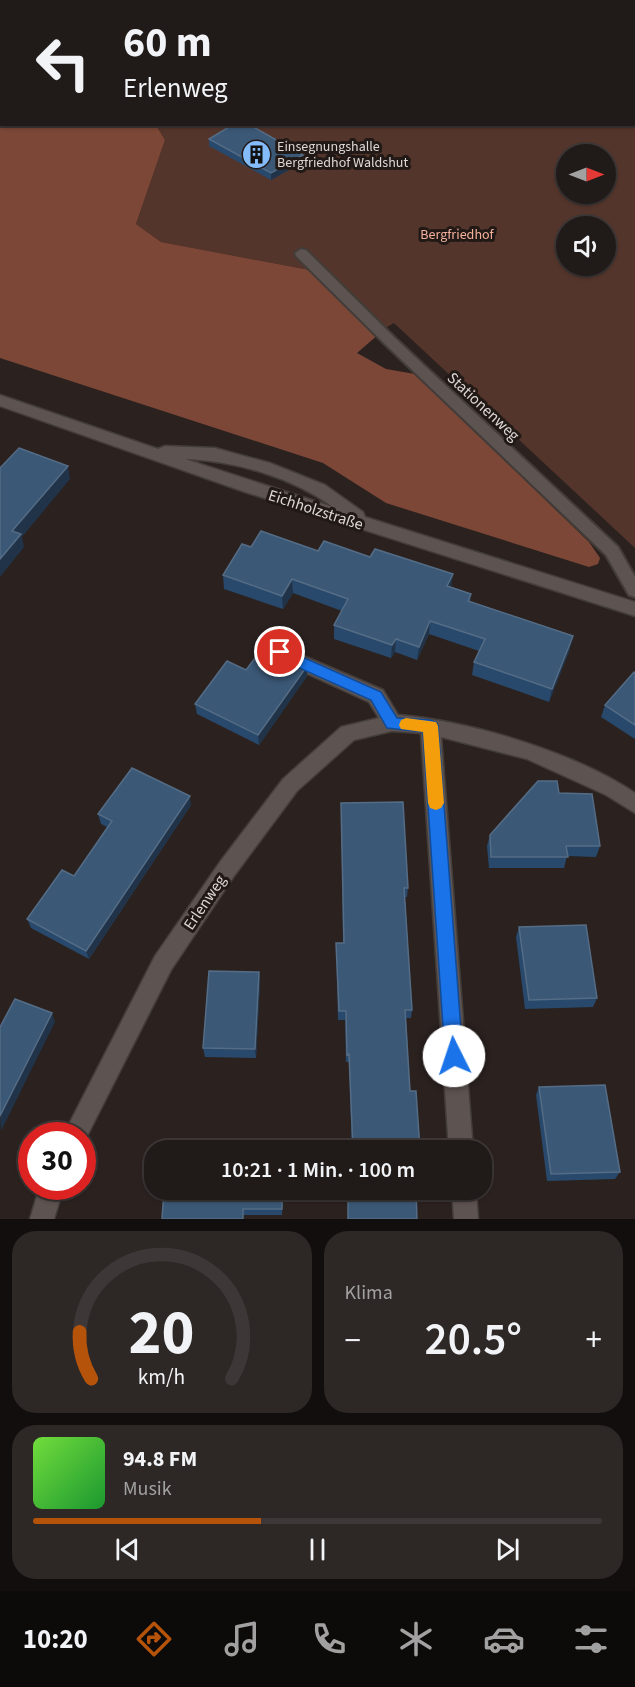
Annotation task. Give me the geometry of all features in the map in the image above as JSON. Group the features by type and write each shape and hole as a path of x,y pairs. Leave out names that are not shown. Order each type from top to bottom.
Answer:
{"street":[{"name":"Eichholzstraße","path":"0,400 370,526 635,609"},
{"path":"145,451 215,454 264,467 319,489 370,526"},
{"path":"280,652 376,696 392,723"},
{"name":"Erlenweg","path":"82,1122 163,963 226,868 290,785 348,733 392,723 430,726 531,752 614,789 635,804"},
{"path":"430,726 460,1140"},
{"path":"42,1219 48,1200"},
{"path":"465,1200 466,1219"}],"lane":[{"name":"Stationenweg","path":"301,253 391,342 612,551 635,591"}],"green space":[{"name":"Bergfriedhof","path":"157,126 635,126 635,548 394,323 387,327 331,274 161,242 136,224 165,140"}],"shaded area":[{"path":"0,126 157,126 165,140 136,224 161,242 331,274 387,327 357,353 386,369 415,374 589,542 600,558 598,564 589,567 386,503 323,463 0,358"}],"building":[{"name":"Einsegnungshalle Bergfriedhof Waldshut","path":"231,126 252,126 303,155 271,173 209,139"},
{"path":"19,448 68,466 12,531 21,534 0,559 0,468"},
{"path":"261,531 318,551 324,541 370,557 375,549 453,574 447,586 471,594 468,601 573,636 552,689 474,662 485,639 430,621 419,647 396,639 392,645 334,625 348,599 292,579 282,596 223,575 242,544 251,547"},
{"path":"265,645 307,666 258,735 195,704 227,661 246,670"},
{"path":"635,673 635,725 605,705"},
{"path":"132,768 190,796 86,951 27,919 62,870 74,876 112,821 98,814"},
{"path":"538,781 557,781 559,793 592,794 600,846 566,846 568,857 491,857 490,835"},
{"path":"403,802 408,888 404,888 412,1010 405,1010 410,1091 416,1091 419,1140 353,1140 346,1011 339,1011 336,943 344,943 341,803"},
{"path":"586,925 597,998 529,1000 519,927"},
{"path":"209,971 259,972 255,1049 203,1048"},
{"path":"15,999 52,1013 0,1116 0,1027"},
{"path":"605,1085 620,1172 551,1174 539,1087"},
{"path":"163,1200 282,1200 282,1209 243,1209 243,1219 162,1219"},
{"path":"348,1200 416,1200 417,1219 348,1219"}],"slow traffic":[{"path":"406,725 430,726 436,803"}],"place":[{"name":"Einsegnungshalle Bergfriedhof Waldshut","path":"256,154"}],"route":[{"path":"280,652 376,696 392,723 430,726 454,1056"}]}
